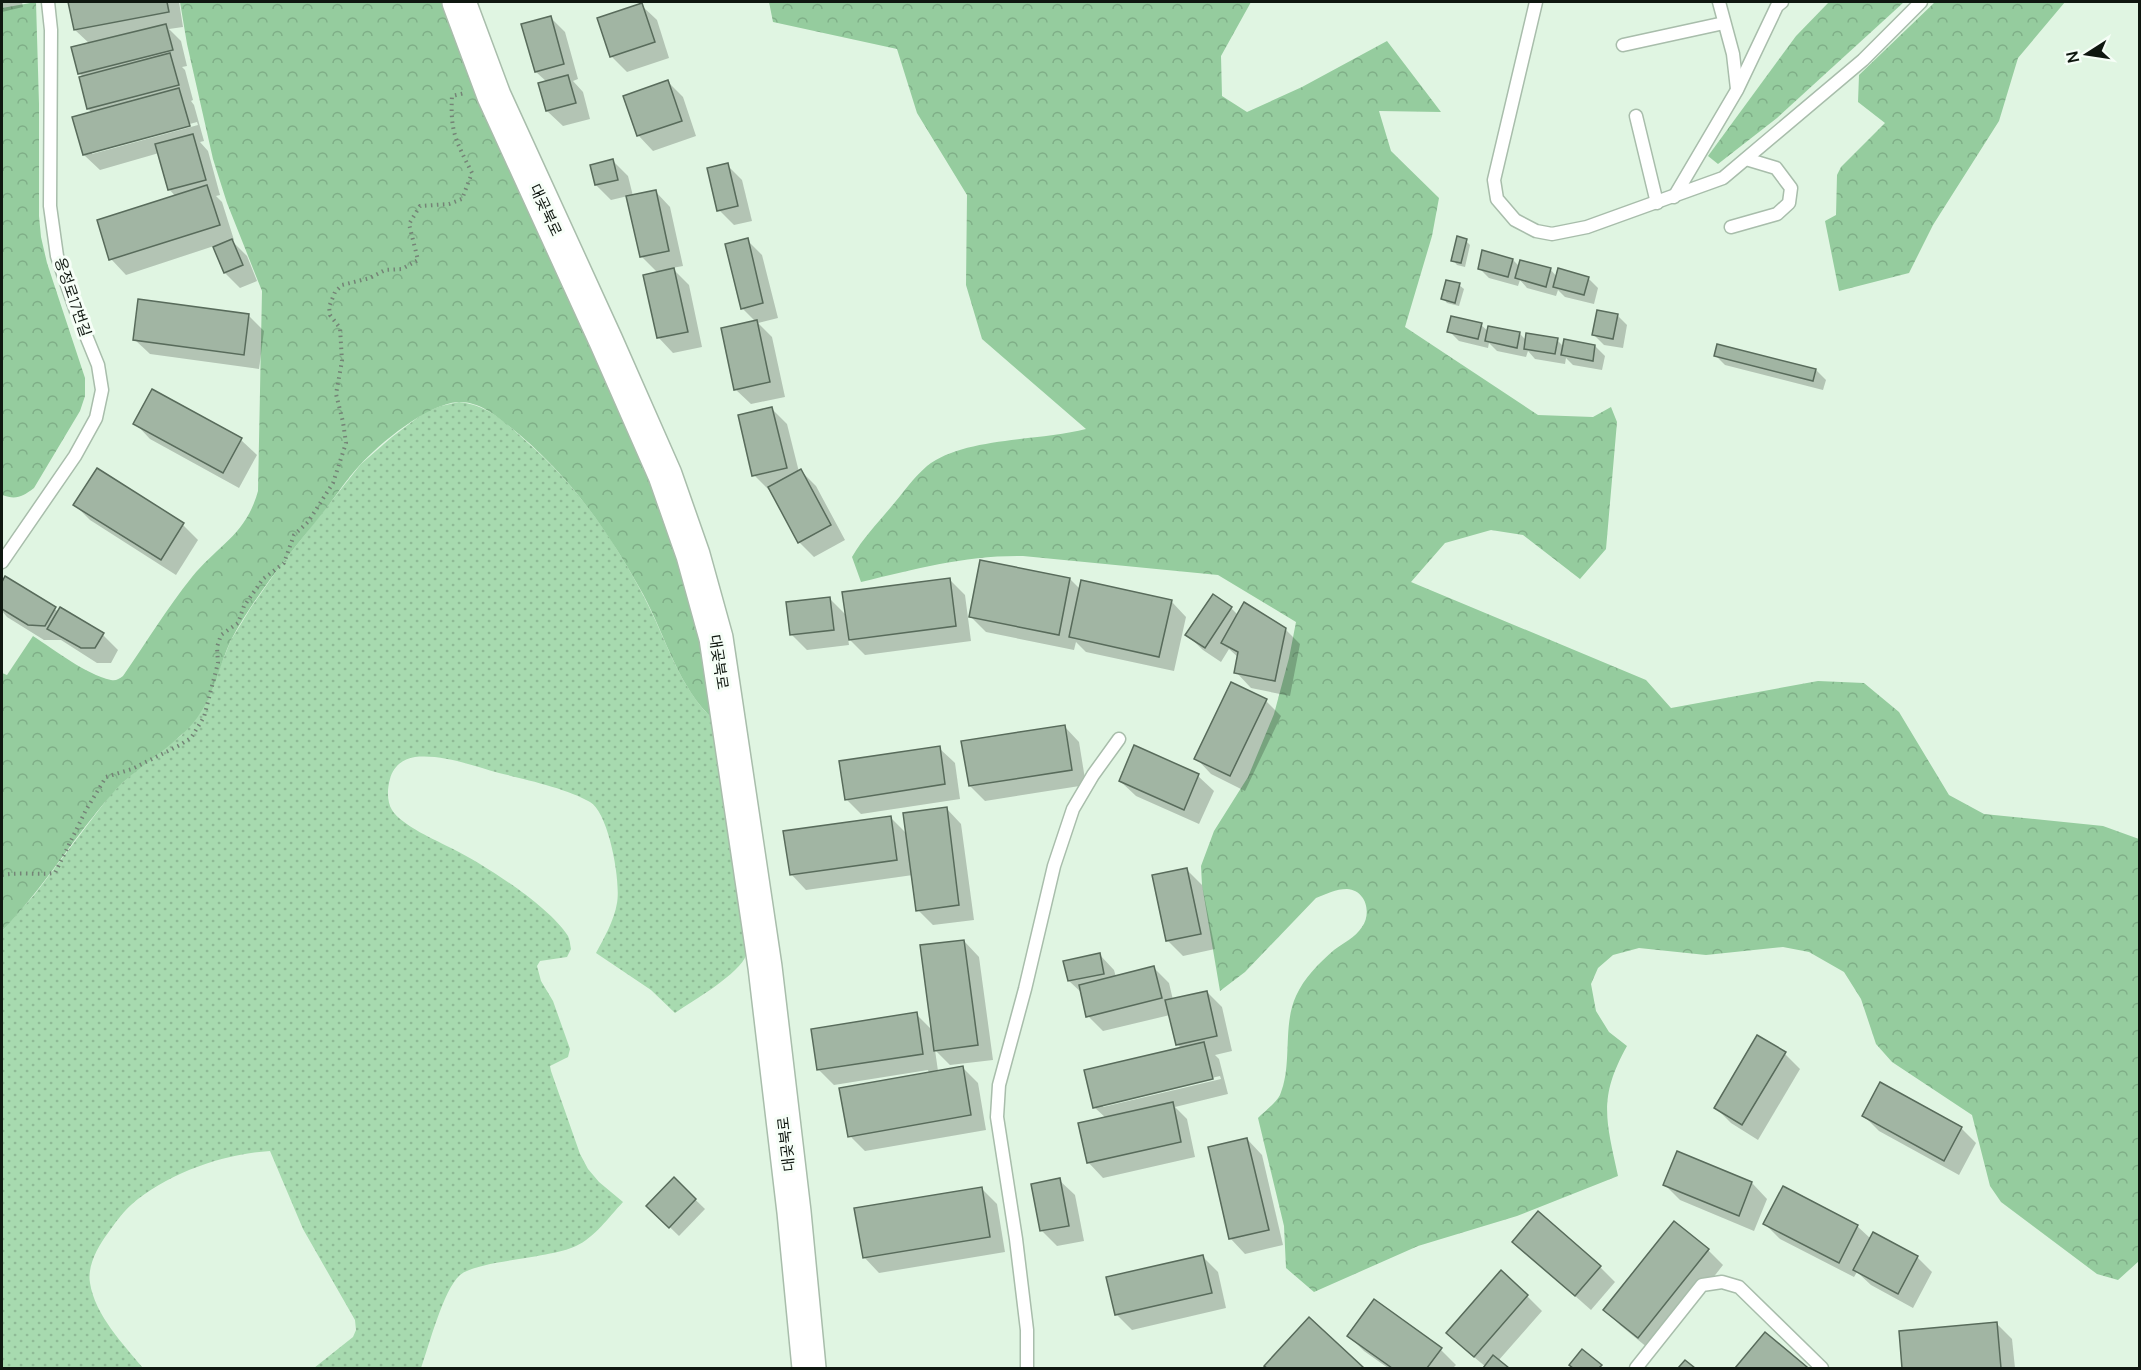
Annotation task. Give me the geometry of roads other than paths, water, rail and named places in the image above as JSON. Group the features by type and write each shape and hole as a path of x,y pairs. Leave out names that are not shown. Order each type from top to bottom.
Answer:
{"street":[{"name":"대곶북로","path":"459,2 494,96 606,341 664,475 693,555 716,638 765,967 794,1212 808,1368"}],"lane":[{"name":"옹정로17번길","path":"2,562 75,456 96,418 102,390 98,365 57,256 52,216 51,30 48,2"},
{"path":"1536,2 1494,180 1497,199 1515,220 1536,231 1552,234 1587,227 1723,178 1863,60 1921,2"},
{"path":"1719,2 1733,54 1737,90"},
{"path":"1674,197 1737,90 1777,6 1782,2"},
{"path":"1623,45 1725,23"},
{"path":"1636,116 1658,203"},
{"path":"1731,227 1777,214 1789,203 1791,188 1776,168 1746,159"},
{"path":"1027,1368 1027,1330 1018,1251 997,1117 999,1085 1025,989 1054,866 1073,809 1093,775 1119,739"},
{"path":"1636,1368 1702,1285 1722,1282 1739,1287 1822,1368"}]}
